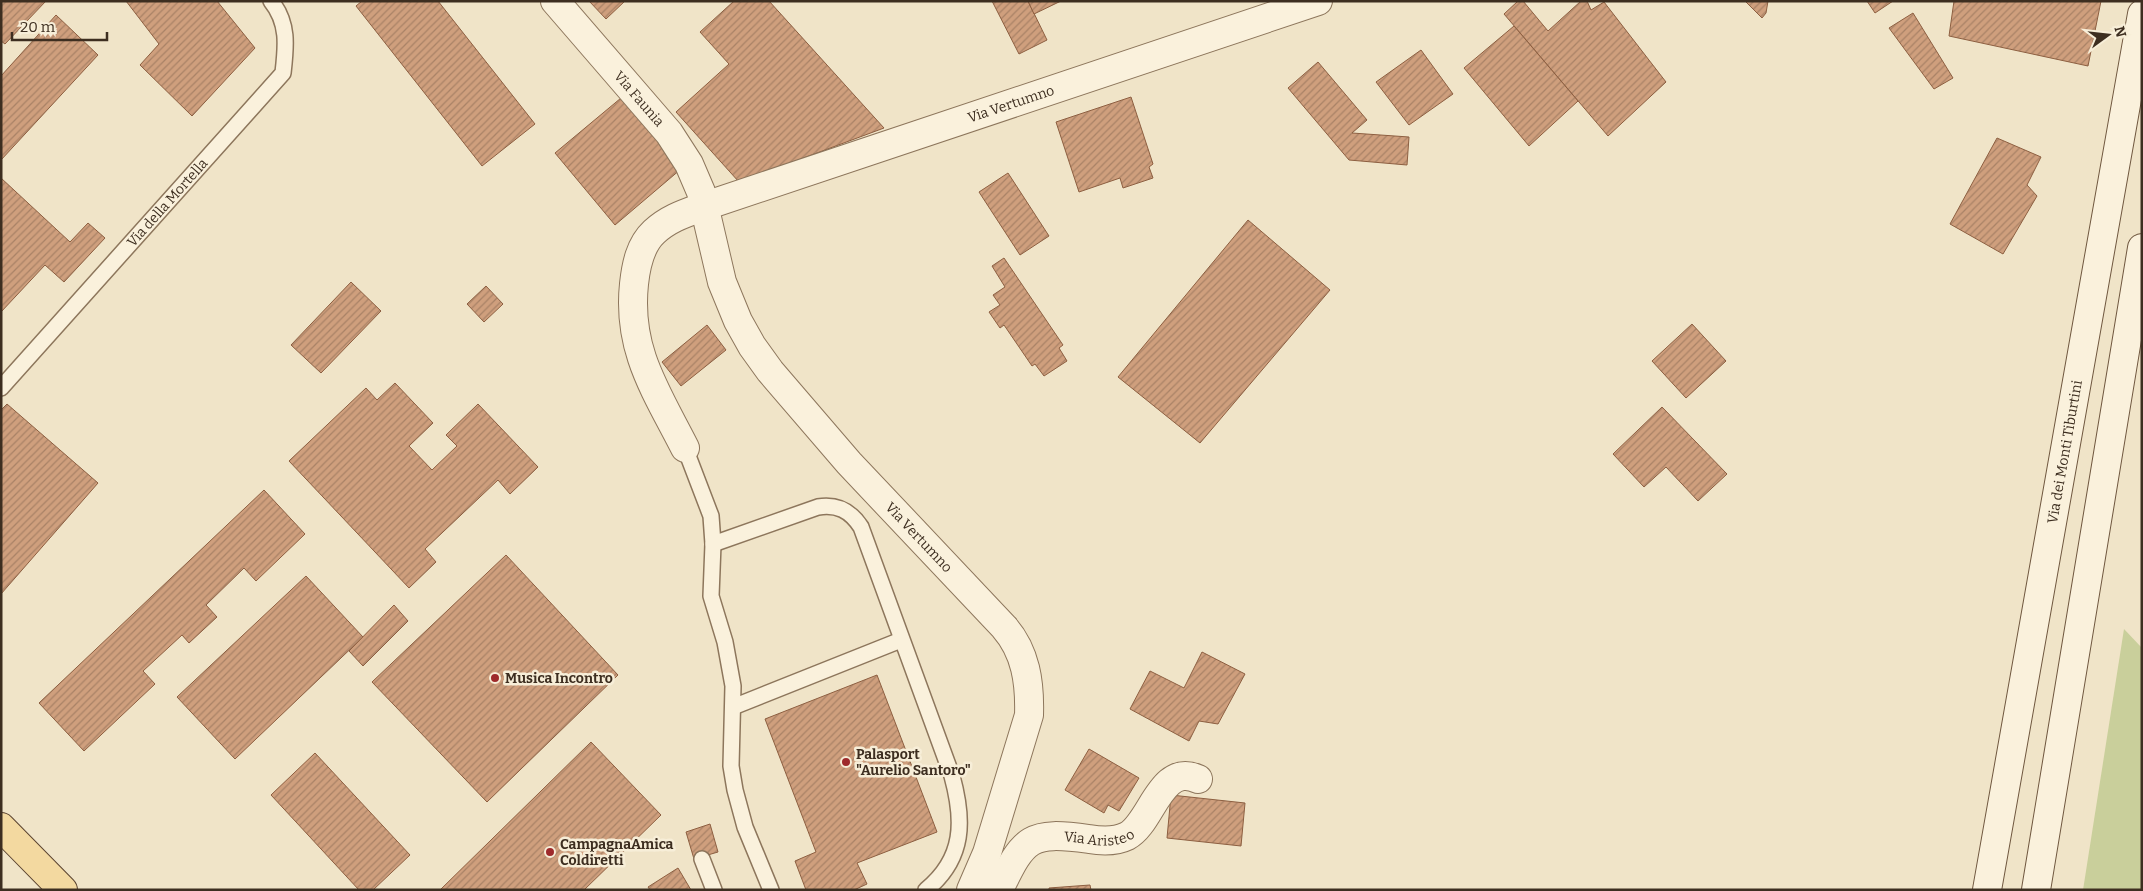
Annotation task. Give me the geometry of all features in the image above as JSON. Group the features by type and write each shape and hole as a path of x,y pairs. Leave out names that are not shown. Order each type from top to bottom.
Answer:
{"main road":[{"path":"1,827 64,890"}],"street":[{"name":"Via Faunia","path":"555,1 669,133 689,164 705,206"},
{"name":"Via Vertumno","path":"685,448 641,360 635,334 633,297 638,262 646,242 653,233 680,215 705,206 1318,1"},
{"name":"Via dei Monti Tiburtini","path":"1986,890 2142,14"},
{"name":"Via Vertumno","path":"705,206 722,282 734,314 752,346 770,371 849,463 1004,627 1016,643 1023,659 1028,682 1029,715 987,853 971,890"},
{"path":"2036,890 2142,248"},
{"name":"Via Aristeo","path":"998,890 1018,852 1035,840 1055,836 1109,841 1126,836 1140,824 1166,785 1182,777 1191,777 1198,780"}],"lane":[{"name":"Via della Mortella","path":"1,388 283,73 287,40 278,9 271,1"},
{"path":"685,448 711,516 713,544 711,596 731,670 733,707 731,766 735,790 745,827 771,890"},
{"path":"713,544 818,508 830,506 847,511 855,518 865,535 901,640 952,776 959,803 960,831 955,853 938,879 926,890"},
{"path":"733,707 901,640"},
{"path":"702,859 714,890"}],"green space":[{"path":"2124,629 2142,648 2142,890 2083,890"}],"building":[{"path":"1,1 46,1 5,44 1,41"},
{"path":"126,1 217,1 255,48 192,116 140,65 159,44"},
{"path":"362,1 438,1 535,124 482,166 356,6"},
{"path":"589,1 625,1 606,19"},
{"path":"734,1 769,1 884,128 739,182 676,112 729,64 700,32"},
{"path":"992,1 1028,1 1047,40 1019,54"},
{"path":"1028,1 1061,1 1034,14"},
{"path":"1518,1 1523,1 1548,31 1581,1 1587,1 1591,10 1604,2 1666,82 1608,136 1504,14"},
{"path":"1745,1 1768,1 1766,13 1762,18"},
{"path":"1867,1 1893,1 1875,13"},
{"path":"1954,1 2101,1 2088,66 1949,36"},
{"path":"1913,13 1953,78 1934,89 1889,28"},
{"path":"56,15 98,55 1,160 1,76"},
{"path":"1514,26 1578,101 1529,146 1464,68"},
{"path":"1421,50 1453,94 1409,125 1376,82"},
{"path":"1318,62 1367,120 1352,133 1409,137 1407,165 1349,160 1288,88"},
{"path":"1131,97 1153,164 1149,167 1153,178 1123,188 1120,178 1079,192 1056,122"},
{"path":"621,98 681,169 615,225 555,153"},
{"path":"1997,138 2041,157 2027,185 2037,196 2003,254 1950,224"},
{"path":"1008,173 1049,236 1020,255 979,192"},
{"path":"1,178 70,242 88,223 105,238 64,282 45,265 1,312"},
{"path":"1248,220 1330,290 1200,443 1118,377"},
{"path":"1004,258 1063,345 1059,348 1067,361 1044,376 1035,364 1032,366 1004,325 1000,328 989,312 1000,305 993,295 1005,287 992,266"},
{"path":"351,282 381,311 321,373 291,345"},
{"path":"486,286 503,304 484,322 467,304"},
{"path":"1692,324 1726,361 1686,398 1652,361"},
{"path":"707,325 726,350 681,386 662,362"},
{"path":"395,383 433,423 409,446 432,470 457,446 446,435 478,404 538,467 510,494 498,480 425,549 436,562 409,588 289,461 366,388 377,400"},
{"path":"7,404 98,483 1,594 1,410"},
{"path":"1662,407 1727,474 1698,501 1666,467 1644,487 1613,454"},
{"path":"264,490 305,534 256,581 244,568 206,605 217,617 189,643 182,635 143,671 155,684 84,751 39,703"},
{"name":"Musica Incontro","path":"506,555 618,675 487,802 372,682"},
{"path":"306,576 363,637 235,759 177,697"},
{"path":"394,605 408,621 363,666 349,651"},
{"path":"1202,652 1245,674 1218,724 1199,721 1189,741 1130,709 1150,671 1184,688"},
{"name":"Palasport \"Aurelio Santoro\"","path":"877,675 937,832 857,863 867,884 854,890 806,890 795,861 816,852 765,719"},
{"name":"CampagnaAmica Coldiretti","path":"591,742 661,815 584,890 440,890"},
{"path":"1089,749 1139,778 1119,811 1108,805 1104,813 1065,790"},
{"path":"315,753 410,855 373,890 359,890 271,795"},
{"path":"1171,795 1245,803 1241,846 1167,838"},
{"path":"710,824 718,852 694,859 686,832"},
{"path":"678,868 691,890 650,890 648,887"},
{"path":"1090,885 1091,890 1049,890 1049,888"}],"place":[{"name":"Musica Incontro","path":"495,678"},
{"name":"Palasport \"Aurelio Santoro\"","path":"846,762"},
{"name":"CampagnaAmica Coldiretti","path":"550,852"}]}
